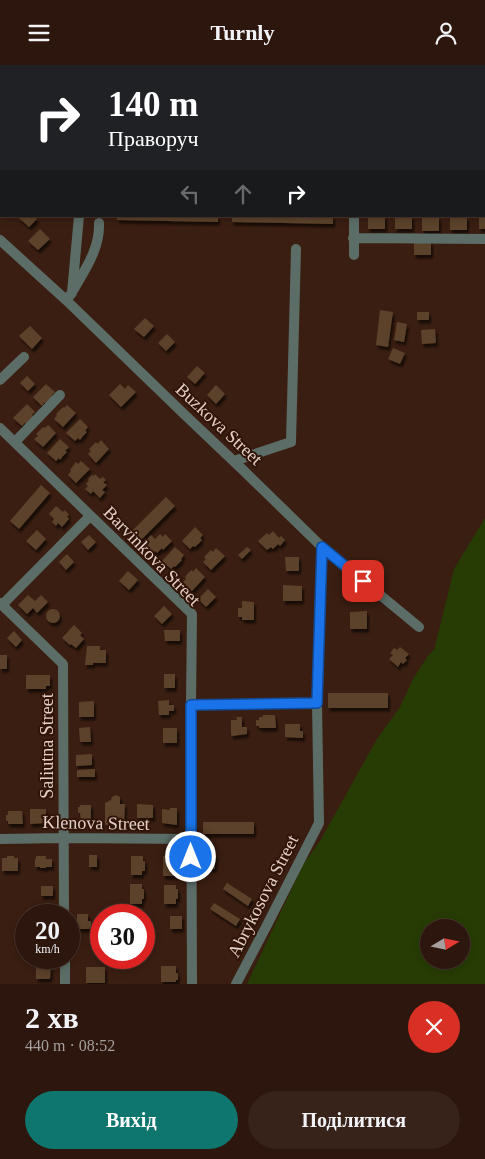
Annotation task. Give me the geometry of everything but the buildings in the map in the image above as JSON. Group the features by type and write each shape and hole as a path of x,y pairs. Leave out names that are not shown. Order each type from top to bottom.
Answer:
{"street":[{"path":"69,296 79,217"},
{"path":"354,217 354,255"},
{"path":"69,296 94,253 99,233 99,223"},
{"path":"354,238 485,239"},
{"name":"Buzkova Street","path":"0,240 69,296 186,416 322,547 419,627"},
{"path":"234,461 291,442 296,249"},
{"path":"0,380 24,357"},
{"path":"15,442 60,395"},
{"name":"Barvinkova Street","path":"0,428 192,614 192,984"},
{"path":"1,604 90,516"},
{"path":"191,705 317,703 322,547"},
{"name":"Saliutna Street","path":"1,604 62,664 64,904"},
{"name":"Abrykosova Street","path":"236,984 319,823 317,703"},
{"name":"Klenova Street","path":"0,839 191,839"},
{"path":"64,969 65,984"}],"green space":[{"path":"485,518 485,984 247,984 303,865 320,841 377,739 400,707 413,679 429,654 434,650 454,569"}],"route":[{"path":"191,857 191,705 317,703 322,547 363,581"}]}
